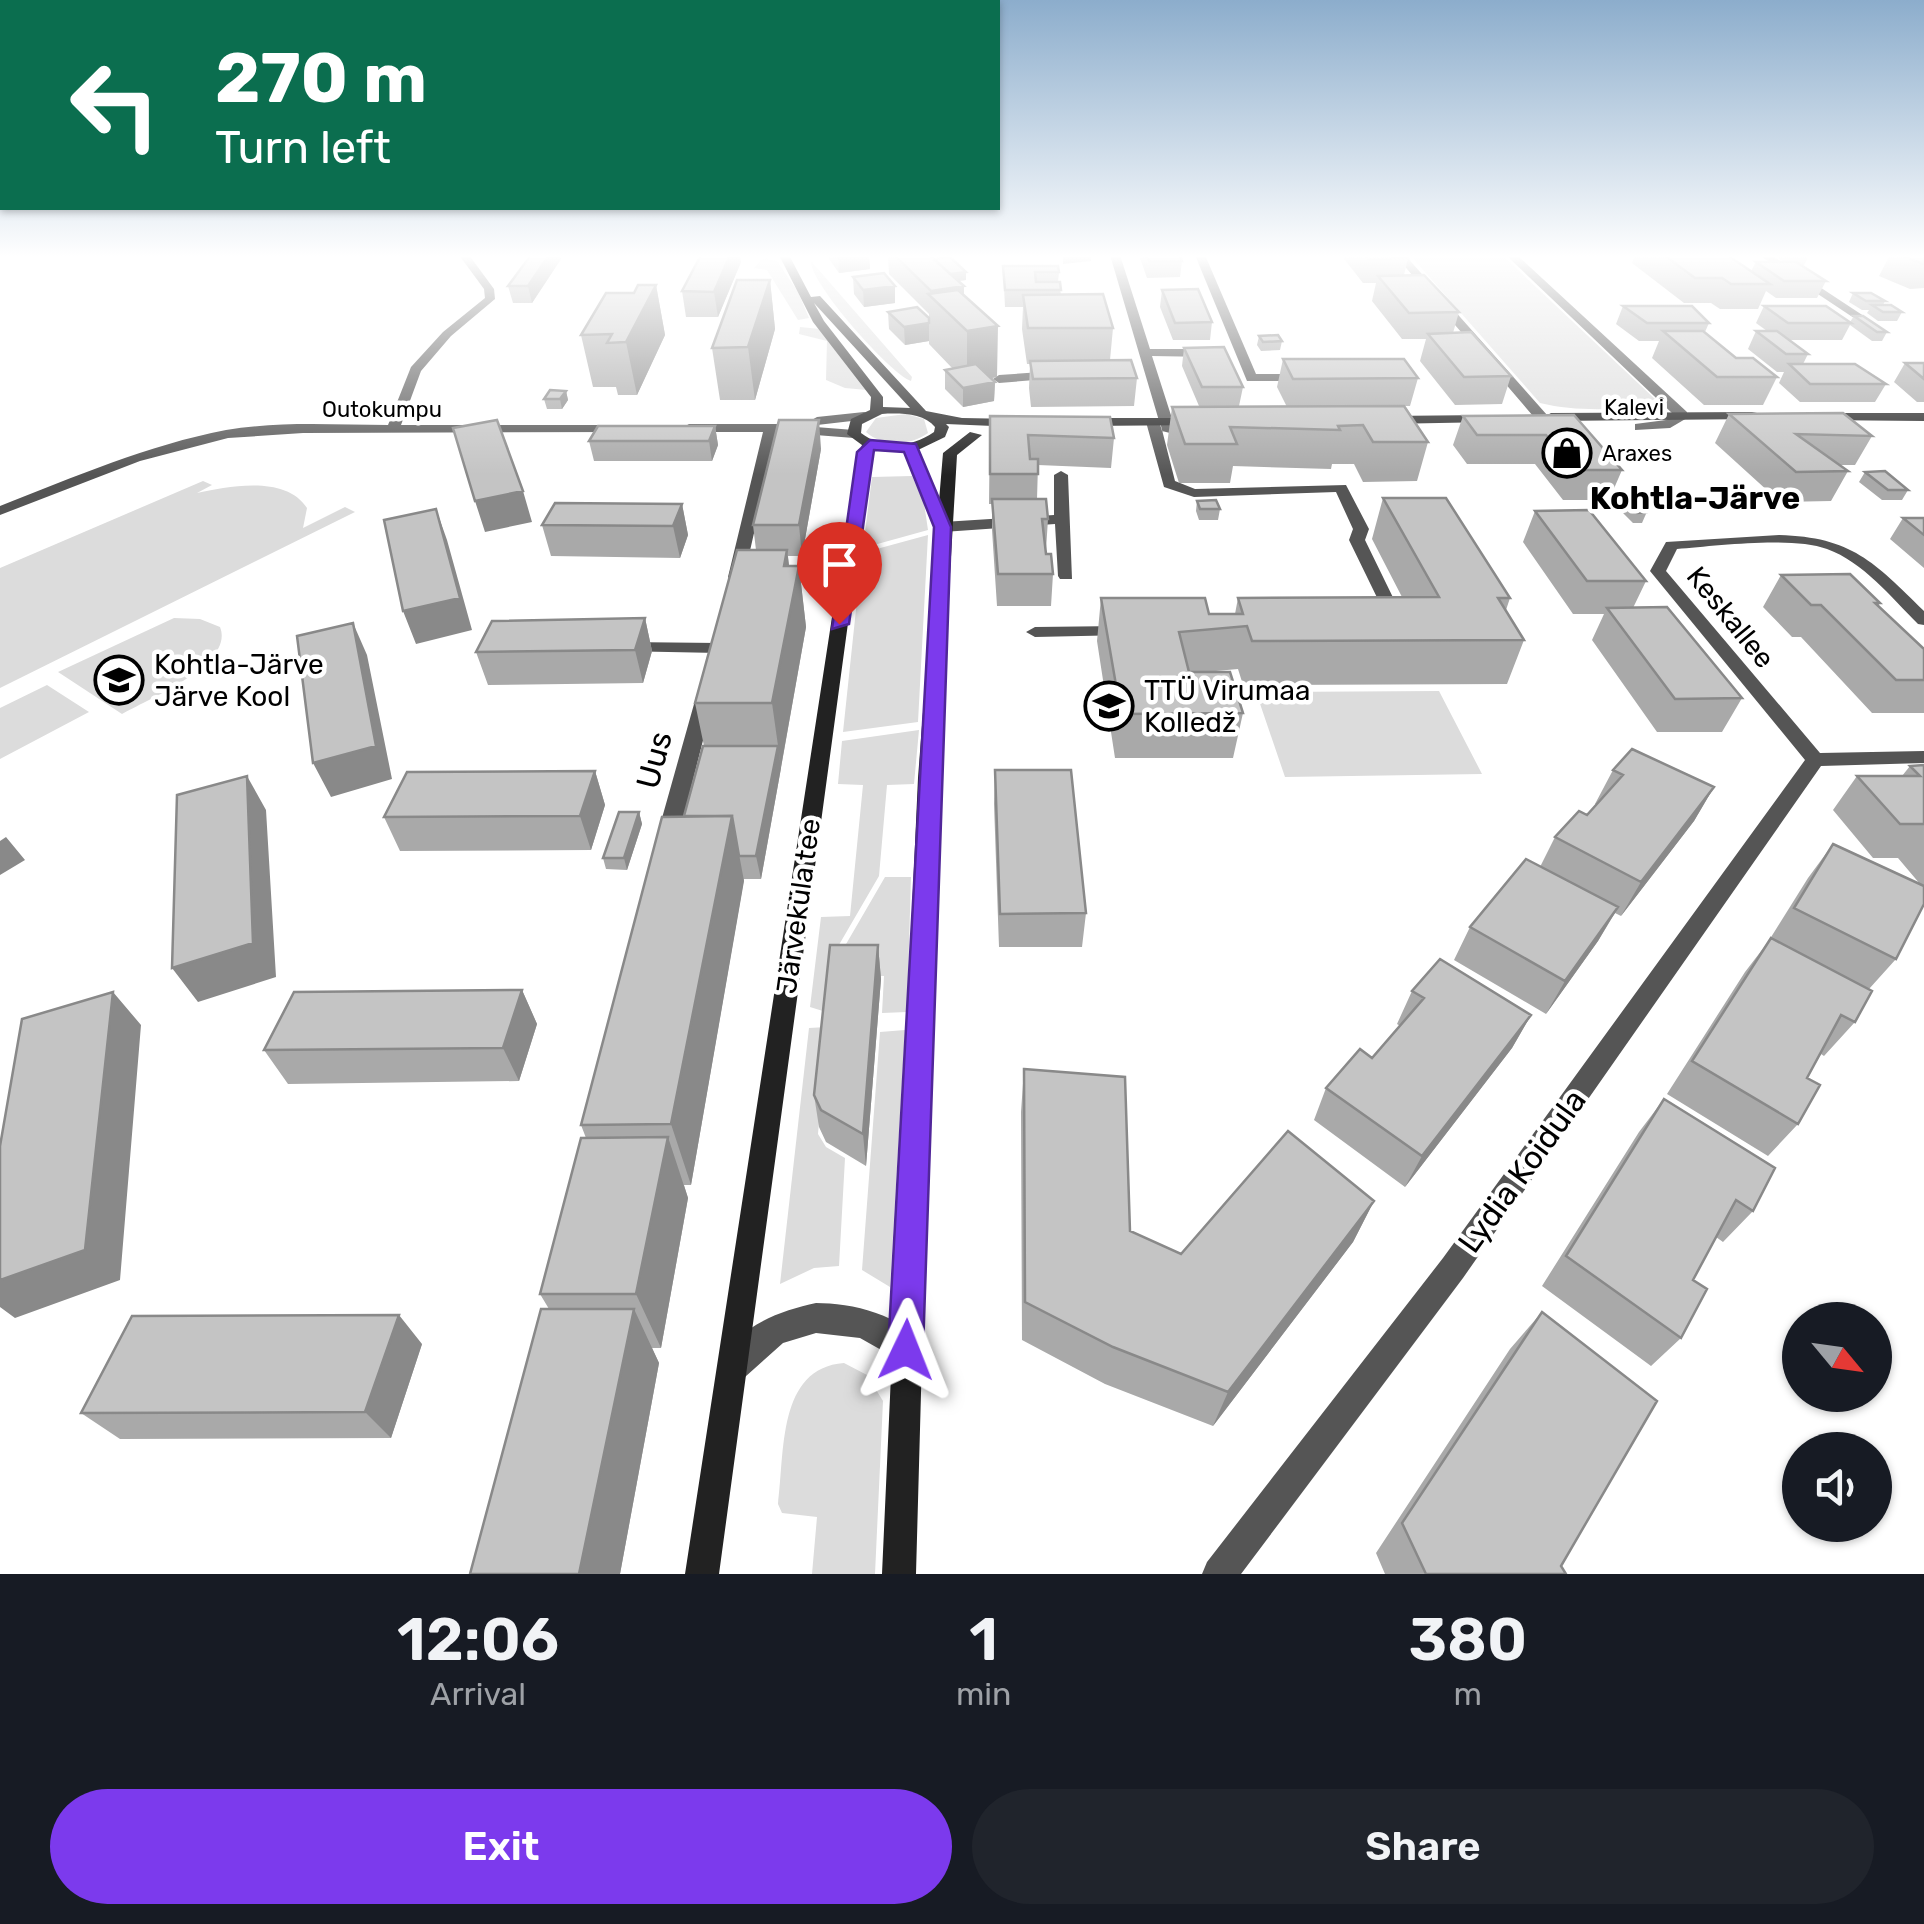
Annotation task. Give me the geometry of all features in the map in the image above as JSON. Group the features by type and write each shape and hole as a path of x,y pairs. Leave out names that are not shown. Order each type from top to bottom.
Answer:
{"main road":[{"path":"825,328 877,397 870,414 920,411"},
{"path":"844,328 920,411 935,418 1024,428 918,446 862,440"},
{"name":"Järveküla tee","path":"702,1574 862,461 862,440 856,422 870,414"},
{"name":"Kalevi","path":"1498,428 1376,425 1682,415 1766,421 1640,426 1532,422"},
{"path":"1924,417 1803,421 1924,425"},
{"path":"918,446 940,434 942,427 935,418"},
{"path":"1062,422 1217,426"},
{"path":"1079,432 1161,426"},
{"path":"900,1506 942,527 950,453 975,435"},
{"path":"918,446 942,527"}],"street":[{"path":"394,429 414,370 454,328"},
{"path":"1137,328 1161,426 1169,484 1184,492 1341,488 1361,529 1357,540 1400,627 1380,628"},
{"path":"1231,328 1251,378 1310,378"},
{"path":"1458,328 1532,422"},
{"path":"1590,328 1682,415 1670,424 1640,426"},
{"path":"1144,352 1242,353"},
{"path":"1131,374 1150,373"},
{"path":"998,379 1072,374"},
{"path":"774,428 870,414"},
{"path":"674,428 774,428 862,440"},
{"path":"731,598 774,428"},
{"name":"Outokumpu","path":"0,511 135,458 198,439 260,431 636,429"},
{"path":"1061,475 1066,576"},
{"path":"942,527 1062,519"},
{"name":"Keskallee","path":"1815,760 1658,571 1671,544 1830,544 1875,572 1924,620"},
{"path":"1035,632 1148,630"},
{"name":"Uus","path":"602,646 721,639 662,859"},
{"path":"1815,760 1924,757"},
{"name":"Lydia Koidula","path":"1220,1574 1453,1268 1815,760"},
{"path":"731,1370 768,1330 811,1319 864,1322 887,1333 906,1350"},
{"path":"900,1506 903,1574"}],"shaded area":[{"path":"800,328 820,329 867,390 845,388 826,380 827,341 799,334"},
{"path":"854,328 870,328 912,377 911,381 886,362"},
{"path":"1475,328 1580,328 1656,400 1651,407 1609,409 1540,403"},
{"path":"906,414 924,419 928,433 897,443 866,432 876,418"},
{"path":"912,476 924,503 928,530 863,548 872,477"},
{"path":"203,481 212,485 197,493 256,486 285,491 307,508 303,528 345,507 355,512 0,688 0,568"},
{"path":"928,535 918,722 843,732 862,553"},
{"path":"174,618 200,619 220,627 221,641 215,654 186,679 122,714 58,672"},
{"path":"47,685 89,712 0,759 0,708"},
{"path":"1439,691 1482,774 1285,777 1256,692"},
{"path":"919,730 914,784 887,785 879,876 836,950 826,1012 810,1007 821,917 850,916 863,785 838,784 842,741"},
{"path":"885,877 911,877 907,1012 882,1013 884,976 840,975 842,951"},
{"path":"827,1027 818,1134 826,1147 845,1158 839,1266 814,1268 780,1284 809,1028"},
{"path":"905,1030 890,1287 862,1270 880,1032"},
{"path":"844,1363 867,1375 883,1401 875,1574 812,1574 817,1517 782,1513 778,1504 784,1438 796,1396 806,1380 822,1368"}],"building":[{"path":"585,328 633,328 626,342 607,343 612,334 581,335"},
{"path":"719,328 754,328 748,347 712,348"},
{"path":"1663,331 1703,331 1736,358 1753,358 1777,377 1717,377"},
{"path":"1756,331 1777,331 1808,354 1786,354"},
{"path":"1471,332 1511,376 1464,377 1428,334"},
{"path":"1278,335 1282,341 1263,342 1259,336"},
{"path":"1224,347 1243,387 1202,387 1184,348"},
{"path":"1283,359 1404,359 1418,378 1293,379"},
{"path":"1131,360 1137,378 1033,379 1030,361"},
{"path":"1905,363 1924,363 1924,379"},
{"path":"976,364 995,382 963,388 945,370"},
{"path":"1789,364 1855,364 1886,384 1810,384"},
{"path":"550,390 566,391 560,399 544,399"},
{"path":"1404,406 1428,442 1373,442 1363,425 1338,426 1340,430 1230,427 1237,444 1185,444 1172,407"},
{"path":"1843,413 1872,436 1796,434 1848,471 1796,472 1729,414"},
{"path":"1574,415 1622,470 1575,470 1546,435 1477,435 1463,416"},
{"path":"990,416 1110,417 1114,438 1028,435 1030,459 1038,459 1038,474 990,474"},
{"path":"497,420 523,491 475,501 453,428"},
{"path":"779,420 819,420 799,525 753,525"},
{"path":"598,426 715,426 709,441 589,441"},
{"path":"1885,471 1908,490 1888,490 1865,472"},
{"path":"1383,498 1446,498 1510,598 1498,598 1524,640 1252,641 1247,626 1179,632 1189,672 1230,672 1243,713 1121,714 1101,598 1205,598 1209,614 1243,614 1238,598 1439,597"},
{"path":"992,499 1046,499 1048,519 1042,519 1053,574 998,574"},
{"path":"1216,500 1220,509 1200,509 1197,501"},
{"path":"1627,501 1649,507 1647,512 1637,513"},
{"path":"555,503 682,504 673,526 542,525"},
{"path":"436,509 460,598 403,611 384,520"},
{"path":"1589,510 1646,581 1587,581 1535,511"},
{"path":"1903,518 1924,518 1924,535"},
{"path":"737,550 787,550 784,566 799,566 772,703 695,703"},
{"path":"1850,574 1924,649 1924,680 1896,680 1821,605 1811,605 1781,575"},
{"path":"1667,607 1742,698 1675,699 1607,608"},
{"path":"645,618 635,650 476,652 492,621"},
{"path":"353,623 376,746 313,763 297,636"},
{"path":"703,746 778,746 756,856 739,856 732,816 684,816"},
{"path":"1632,749 1714,787 1641,882 1555,837 1579,811 1587,815 1623,775 1613,770"},
{"path":"1924,765 1924,824 1900,824 1857,776 1920,776 1910,766"},
{"path":"995,770 1071,770 1086,913 1000,914"},
{"path":"595,771 580,816 384,817 407,772"},
{"path":"247,776 253,943 172,968 177,795"},
{"path":"619,812 639,812 624,858 603,858"},
{"path":"732,816 671,1124 581,1125 662,817"},
{"path":"1833,844 1924,886 1924,904 1896,959 1794,908"},
{"path":"1526,859 1618,907 1565,981 1470,927"},
{"path":"1771,938 1872,991 1855,1022 1841,1015 1807,1078 1820,1085 1798,1124 1692,1061"},
{"path":"830,945 878,945 863,1134 821,1110 814,1095"},
{"path":"1440,959 1531,1015 1422,1156 1326,1088 1360,1049 1372,1058 1424,998 1412,991"},
{"path":"522,990 503,1048 264,1050 294,992"},
{"path":"113,992 85,1250 0,1280 0,1146 22,1019"},
{"path":"1024,1069 1125,1077 1130,1231 1181,1254 1288,1131 1374,1201 1228,1392 1113,1347 1025,1302"},
{"path":"1664,1099 1775,1168 1753,1211 1736,1200 1693,1280 1707,1289 1681,1338 1566,1256"},
{"path":"668,1137 636,1294 540,1294 581,1138"},
{"path":"541,1309 634,1309 579,1574 470,1574"},
{"path":"1542,1312 1657,1401 1561,1566 1566,1574 1426,1574 1402,1523"},
{"path":"399,1315 365,1412 81,1413 132,1316"}],"place":[{"name":"Araxes","path":"1567,453"},
{"name":"Kohtla-Järve Järve Kool","path":"119,680"},
{"name":"TTÜ Virumaa Kolledž","path":"1109,706"}],"district":[{"name":"Kohtla-Järve","path":"1695,498"}],"route":[{"path":"839,624 865,452 870,445 910,448 942,527 926,814 906,1350"}]}
